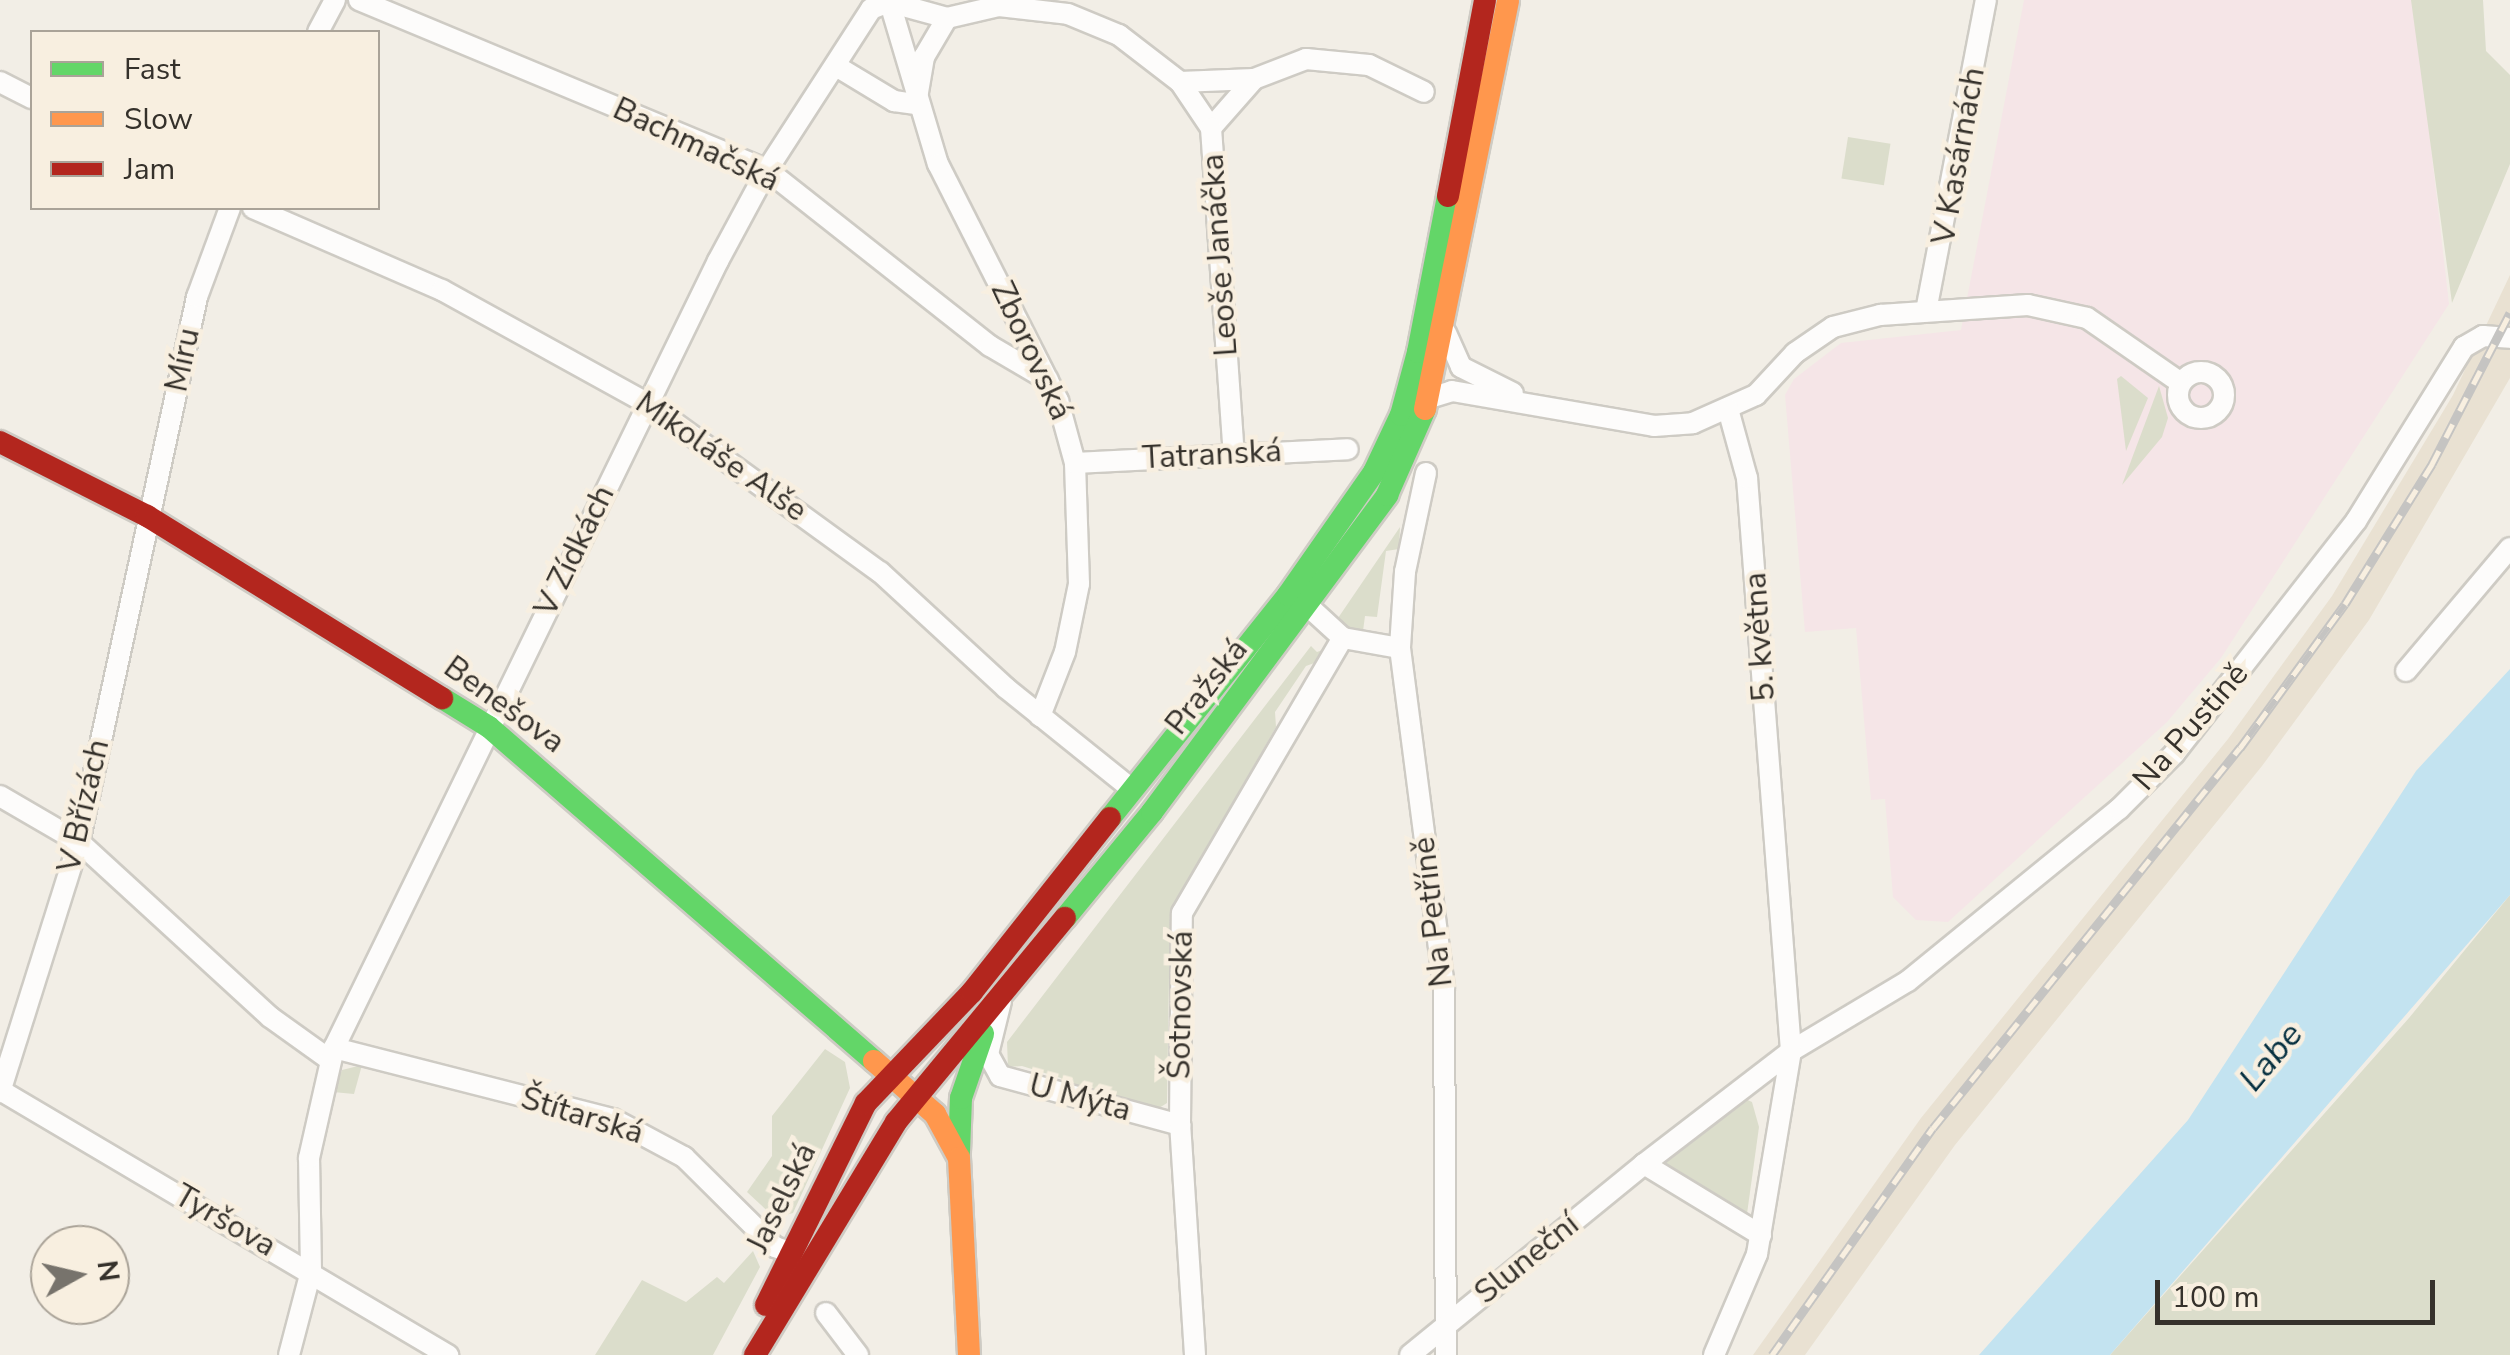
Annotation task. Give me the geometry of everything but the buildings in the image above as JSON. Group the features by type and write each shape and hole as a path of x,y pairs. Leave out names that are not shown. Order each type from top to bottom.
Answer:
{"street":[{"path":"319,30 334,0"},
{"name":"Bachmačská","path":"359,0 767,170 990,346 1048,380"},
{"name":"Pražská","path":"892,1076 972,992 1358,500 1401,415 1418,352 1485,0"},
{"name":"Pražská","path":"916,1098 997,1006 1310,607 1388,495 1432,394 1508,0"},
{"name":"V Kasárnách","path":"1926,312 1986,0"},
{"name":"V Zídkách","path":"289,1355 310,1270 308,1158 332,1054 647,403 767,170 871,9 889,1"},
{"name":"Leoše Janáčka","path":"889,1 946,18 999,6 1068,14 1119,35 1180,82 1211,128 1234,453"},
{"name":"Zborovská","path":"889,1 916,104 938,164 1048,380 1076,464 1079,584 1066,652 1040,716"},
{"path":"836,66 894,100 916,104 924,57 946,18"},
{"path":"1211,128 1254,79 1286,63 1321,57 1392,72 1424,92"},
{"path":"1180,82 1254,79"},
{"path":"0,82 30,97"},
{"name":"Míru","path":"147,516 197,297 229,210"},
{"name":"Mikoláše Alše","path":"258,210 442,290 647,403 880,572 1040,716 1133,790"},
{"path":"1401,415 1432,394 1547,407 1654,426 1693,423 1756,395 1795,353 1833,327 1926,312 2062,308 2180,383"},
{"path":"1446,330 1453,356 1468,372 1547,407"},
{"name":"Na Pustině","path":"1644,1164 1791,1051 1908,982 2160,768 2356,521 2464,347 2483,336 2510,338"},
{"path":"1418,352 1432,394"},
{"name":"5. května","path":"1714,1355 1761,1235 1791,1051 1748,478 1728,410"},
{"name":"Benešova","path":"0,442 147,516 489,728 916,1098"},
{"name":"Tatranská","path":"1076,464 1348,449"},
{"name":"Na Petříně","path":"1426,473 1405,572 1400,648 1444,988 1446,1355"},
{"name":"V Břízách","path":"0,1091 79,842 147,516"},
{"path":"2406,671 2510,548"},
{"path":"1310,607 1343,638 1400,648"},
{"name":"Šotnovská","path":"1195,1355 1180,1125 1182,914 1343,638"},
{"name":"Štítarská","path":"0,796 79,842 270,1017 332,1054 642,1132 684,1157 775,1247 792,1252"},
{"path":"969,1355 959,1158 961,1098 997,1006"},
{"name":"U Mýta","path":"997,1006 988,1054 992,1068 1007,1079 1180,1125"},
{"name":"Jaselská","path":"741,1355 866,1104 892,1076"},
{"name":"Tyršova","path":"0,1091 310,1270 448,1355"},
{"path":"916,1098 935,1114 959,1158"},
{"name":"Jaselská","path":"755,1355 916,1098"},
{"path":"1644,1164 1761,1235"},
{"name":"Sluneční","path":"1410,1355 1644,1164"},
{"path":"826,1313 858,1355"}],"shaded area":[{"path":"2024,0 2414,0 2449,304 2221,658 2167,722 1948,922 1916,920 1893,897 1885,799 1871,800 1856,628 1805,632 1785,395 1794,379 1841,343 1961,330"},
{"path":"2510,275 2510,378 2369,620 2262,766 1955,1145 1805,1355 1753,1355 1921,1118 2228,739 2332,596 2453,395"}],"green space":[{"path":"2411,0 2483,0 2486,51 2510,75 2510,164 2452,303"},
{"path":"1848,137 1890,144 1884,185 1841,178"},
{"path":"2121,376 2148,398 2126,451 2117,379"},
{"path":"2159,386 2168,418 2162,437 2122,485"},
{"path":"1400,527 1399,549 1386,551 1377,617 1365,616 1363,631 1345,629 1336,621"},
{"path":"1311,646 1317,652 1328,648 1320,661 1306,666 1275,712 1276,727 1170,913 1167,1103 1159,1108 1061,1083 1061,1078 1022,1066 1008,1067 1007,1042"},
{"path":"2510,895 2510,1355 2110,1355 2409,1018"},
{"path":"825,1049 845,1062 850,1088 793,1213 775,1218 747,1192 772,1156 772,1116"},
{"path":"362,1065 354,1094 333,1092 342,1070"},
{"path":"1743,1098 1752,1102 1759,1127 1746,1221 1654,1164"},
{"path":"753,1251 760,1267 713,1355 595,1355 642,1280 686,1302 717,1277 724,1283"}],"water":[{"name":"Labe","path":"2510,669 2510,895 2110,1355 1979,1355 2188,1120 2416,771"}],"railway":[{"path":"1772,1355 1933,1128 2240,748 2345,604 2432,464 2510,313"}],"traffic: fast":[{"path":"1110,818 1288,595 1374,472 1401,415 1418,352 1448,196"},
{"path":"1065,918 1152,812 1387,495 1425,409"},
{"path":"442,698 489,727 874,1061"},
{"path":"959,1152 961,1098 983,1034"}],"traffic: slow":[{"path":"1425,409 1508,0"},
{"path":"874,1061 935,1114 959,1158 969,1355"}],"traffic: jam":[{"path":"1448,196 1485,0"},
{"path":"0,442 147,516 442,698"},
{"path":"766,1305 866,1103 972,992 1110,818"},
{"path":"755,1355 896,1122 1065,918"}]}
